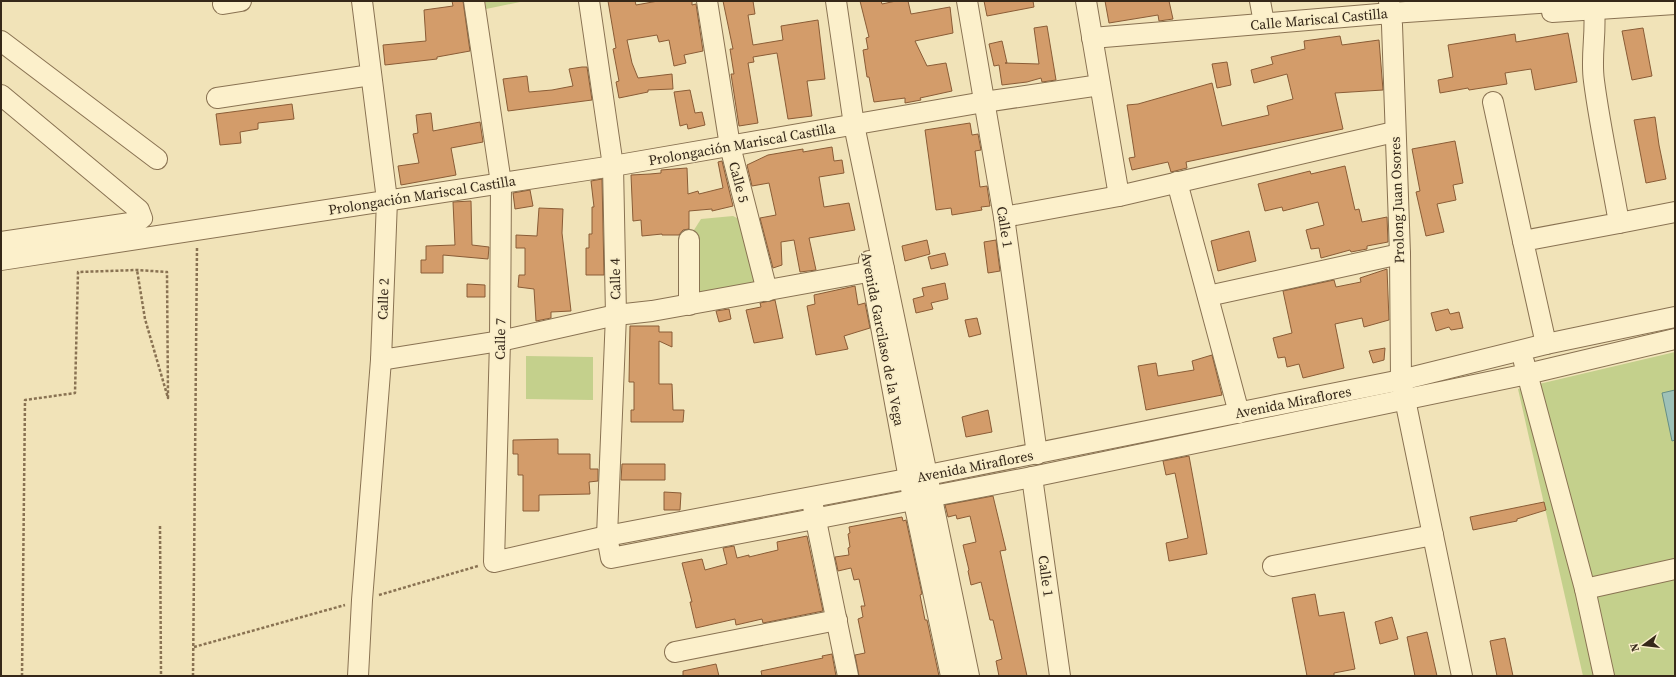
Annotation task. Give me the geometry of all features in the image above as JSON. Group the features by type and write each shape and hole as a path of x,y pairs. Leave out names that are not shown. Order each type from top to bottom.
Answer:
{"street":[{"name":"Calle 2","path":"358,676 362,600 381,360 387,200 362,1"},
{"name":"Calle 7","path":"474,1 501,183 500,341 494,562 607,536"},
{"name":"Calle 4","path":"589,1 613,166 616,315 607,536 611,558"},
{"name":"Calle 5","path":"707,1 730,146 767,291"},
{"name":"Avenida Garcilaso de la Vega","path":"824,1 878,270 928,475 924,499 951,676"},
{"name":"Avenida Garcilaso de la Vega","path":"836,1 848,126"},
{"name":"Calle 1","path":"967,1 1004,217 1037,454"},
{"path":"1086,1 1119,196"},
{"path":"1260,1 1264,23"},
{"name":"Calle Mariscal Castilla","path":"1092,38 1391,13 1569,1"},
{"name":"Calle Mariscal Castilla","path":"1391,13 1593,5 1675,4"},
{"path":"1593,5 1592,54 1594,80 1619,223"},
{"name":"Prolong Juan Osores","path":"1391,13 1394,132 1400,254 1403,390 1462,676"},
{"path":"1,40 157,159"},
{"path":"217,98 371,75"},
{"name":"Prolongación Mariscal Castilla","path":"1,260 613,166 984,102 1100,85"},
{"path":"1,95 139,210 142,218 137,222 1,242"},
{"path":"1493,102 1546,344"},
{"path":"1004,217 1119,196 1394,132"},
{"path":"1177,182 1239,413"},
{"path":"1523,240 1675,212"},
{"path":"689,240 689,304"},
{"path":"1208,296 1400,254"},
{"path":"381,360 500,341 616,315 767,291 878,270"},
{"name":"Avenida Garcilaso de la Vega","path":"878,270 909,479 924,499"},
{"name":"Avenida Miraflores","path":"611,558 1032,477 1403,390 1521,350 1675,317"},
{"name":"Avenida Miraflores","path":"607,536 811,496 909,479 1239,413 1527,374 1675,339"},
{"path":"1521,350 1585,590 1604,676"},
{"name":"Calle 1","path":"1032,477 1060,676"},
{"path":"811,496 848,676"},
{"path":"924,499 969,676"},
{"path":"1274,566 1432,535"},
{"path":"1585,590 1675,569"},
{"path":"675,652 837,620"}],"path":[{"path":"193,676 198,230"},
{"path":"22,676 25,400 75,393 78,272 138,270 167,272 168,398 145,319 138,270"},
{"path":"160,526 161,676"}],"green space":[{"path":"485,1 525,1 486,9"},
{"path":"733,216 743,221 754,284 752,286 692,293 694,230 701,219"},
{"path":"1675,352 1675,676 1583,676 1518,389"},
{"path":"526,356 593,357 593,400 526,399"}],"water":[{"path":"1675,390 1675,440 1672,441 1662,393"}],"building":[{"path":"452,1 463,1 470,51 437,57 437,59 385,65 383,45 426,41 424,10 453,6"},
{"path":"608,1 635,1 636,5 658,1 692,1 692,5 696,4 703,51 684,55 686,63 674,66 669,40 659,42 657,35 627,40 632,63 638,78 672,74 673,89 648,90 648,92 619,98 616,82 619,81 613,49 616,48"},
{"path":"723,1 753,1 755,14 748,15 753,45 783,40 781,26 818,20 825,79 807,81 812,116 788,119 777,53 753,57 754,62 748,63 758,123 739,126 731,74 734,74 730,49 733,49"},
{"path":"860,1 881,1 882,4 896,1 908,1 911,14 950,7 953,33 915,41 927,66 946,63 952,91 905,103 905,98 874,102 869,77 867,77 863,50 868,49 866,38 869,37"},
{"path":"984,1 1033,1 1034,7 987,16"},
{"path":"1105,1 1169,1 1173,19 1159,21 1158,15 1109,23"},
{"path":"1047,26 1056,80 1042,82 1041,78 1027,82 1002,85 999,65 994,66 989,44 1002,41 1007,63 1005,63 1039,64 1034,28"},
{"path":"1643,28 1652,76 1632,80 1622,31"},
{"path":"1568,33 1577,82 1535,90 1531,69 1505,73 1507,84 1469,90 1468,88 1440,93 1438,80 1453,77 1448,45 1515,34 1516,42"},
{"path":"1340,36 1342,45 1379,40 1383,90 1335,93 1343,129 1186,162 1187,168 1171,172 1168,162 1132,170 1129,158 1135,157 1127,105 1138,104 1212,83 1222,126 1269,115 1267,106 1293,99 1287,74 1254,83 1251,70 1273,64 1271,57 1305,49 1304,41"},
{"path":"1227,62 1231,85 1217,88 1212,64"},
{"path":"587,67 592,100 508,111 503,79 527,76 529,92 552,90 573,86 569,69"},
{"path":"690,90 695,113 702,112 705,125 688,129 687,124 680,126 674,92"},
{"path":"292,104 294,119 258,123 258,129 240,132 241,143 220,145 216,114"},
{"path":"431,113 433,131 480,122 483,142 451,148 456,175 401,185 398,166 419,163 413,134 418,133 416,115"},
{"path":"1655,117 1666,179 1646,183 1634,120"},
{"path":"970,123 972,135 978,134 981,150 975,151 980,187 987,186 990,206 981,207 982,210 952,215 951,208 936,210 925,130"},
{"path":"1455,141 1463,183 1453,185 1456,200 1437,204 1444,232 1426,236 1416,192 1420,191 1412,149"},
{"path":"832,147 834,161 842,160 844,173 819,177 824,207 849,203 855,230 809,238 816,270 800,272 794,240 781,242 782,265 773,268 760,218 776,215 769,183 752,186 747,165 768,155 803,149 803,152"},
{"path":"722,161 733,206 712,211 712,209 689,211 689,229 683,230 679,235 662,234 642,236 641,220 633,221 631,175 661,173 661,170 687,168 688,194 698,191 699,194 723,188 718,162"},
{"path":"1345,166 1355,210 1359,209 1362,222 1387,217 1388,242 1367,246 1367,249 1351,252 1350,250 1321,258 1319,248 1311,249 1306,230 1324,225 1318,202 1283,211 1282,207 1265,211 1258,184 1310,171 1311,174"},
{"path":"602,179 604,275 586,275 586,248 589,248 589,234 592,234 592,207 594,207 591,181"},
{"path":"530,190 533,206 515,209 513,193"},
{"path":"471,201 472,245 489,247 488,259 443,255 443,273 421,273 421,260 426,260 426,246 455,245 453,202"},
{"path":"539,208 563,209 562,233 571,311 551,312 551,318 536,321 534,289 518,287 519,275 525,275 525,248 516,248 516,235 537,236"},
{"path":"1249,231 1256,261 1218,271 1211,241"},
{"path":"927,240 930,254 905,261 902,246"},
{"path":"996,240 1000,271 988,273 984,242"},
{"path":"945,253 948,265 931,269 928,257"},
{"path":"1387,269 1389,320 1364,327 1362,318 1335,324 1344,368 1303,378 1299,364 1287,367 1285,357 1278,358 1273,338 1292,333 1283,291 1334,280 1336,287 1361,282 1360,278"},
{"path":"945,283 948,299 931,303 933,309 916,313 913,299 924,296 922,288"},
{"path":"467,284 485,285 485,297 467,297"},
{"path":"855,286 858,305 865,303 870,328 844,336 848,349 816,355 807,306 815,304 814,295"},
{"path":"775,300 783,338 754,343 746,310 761,307 760,303"},
{"path":"729,309 731,319 719,322 716,311"},
{"path":"1448,309 1450,314 1459,312 1463,328 1451,330 1449,327 1436,331 1431,313"},
{"path":"977,318 981,334 969,337 965,320"},
{"path":"630,326 659,326 659,332 672,332 672,347 659,341 659,384 672,384 673,410 684,410 683,422 631,422 631,410 634,410 634,382 629,382"},
{"path":"1385,348 1384,360 1373,363 1369,351"},
{"path":"1212,355 1222,395 1146,410 1138,366 1156,363 1158,376 1194,370 1192,361"},
{"path":"988,410 992,432 966,437 962,417"},
{"path":"558,439 558,454 590,454 590,469 598,469 598,481 589,482 590,494 539,495 539,511 523,511 523,475 518,475 518,454 513,454 513,440"},
{"path":"1189,456 1207,554 1169,561 1166,543 1188,538 1175,473 1166,475 1163,461"},
{"path":"622,464 665,464 665,480 621,480"},
{"path":"664,492 681,493 680,510 664,510"},
{"path":"993,496 1006,550 1000,551 1027,676 999,676 996,661 1002,659 993,620 990,620 981,582 971,585 963,545 976,542 970,516 957,519 956,515 948,517 945,505"},
{"path":"1544,502 1546,510 1517,519 1517,521 1473,530 1470,517"},
{"path":"902,517 903,521 906,520 922,594 920,595 925,620 927,620 939,676 859,676 855,655 865,653 858,619 863,617 861,606 865,606 859,579 854,580 851,568 838,571 835,557 849,555 849,527"},
{"path":"807,536 823,611 763,623 762,619 736,625 735,619 696,628 690,602 692,602 682,563 702,559 705,570 727,564 723,548 734,546 737,558 749,555 749,557 778,550 777,542"},
{"path":"1315,594 1319,616 1344,612 1355,669 1334,673 1334,676 1307,676 1292,598"},
{"path":"1392,617 1398,639 1380,644 1375,622"},
{"path":"1427,632 1437,676 1415,676 1407,637"},
{"path":"1505,638 1513,676 1497,676 1490,641"},
{"path":"832,654 836,676 762,676 761,671 823,658 822,656"},
{"path":"716,664 719,676 683,676 683,671"}]}
